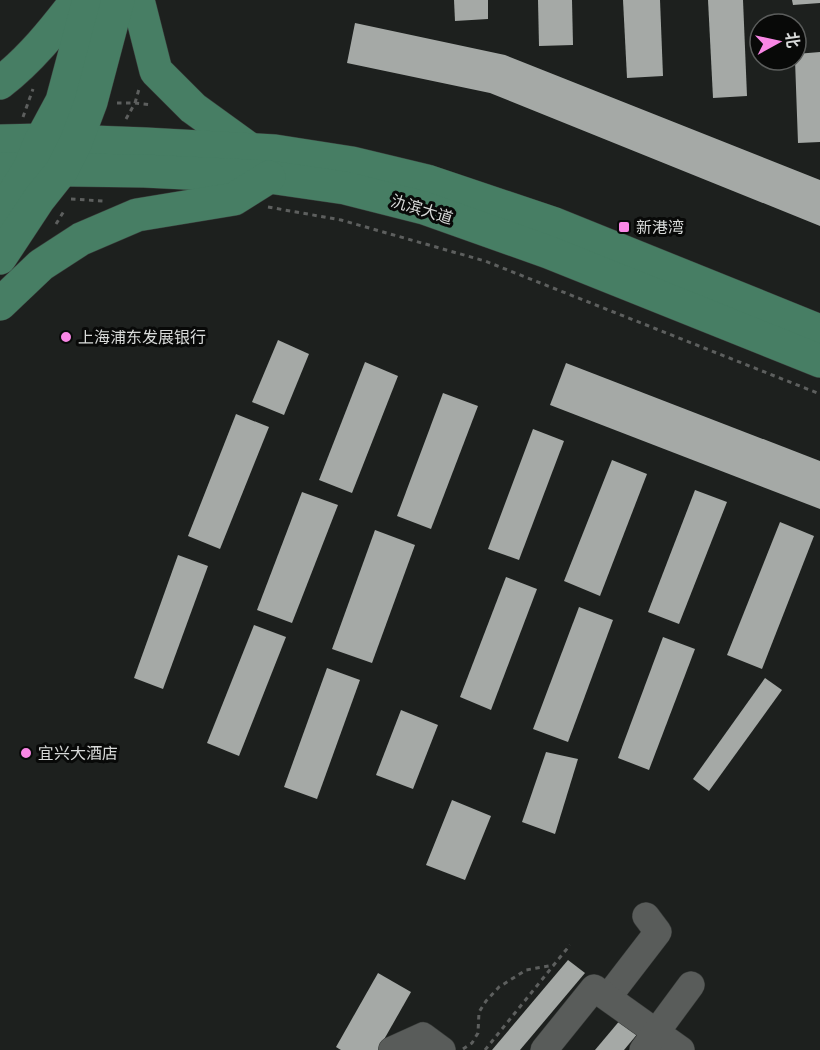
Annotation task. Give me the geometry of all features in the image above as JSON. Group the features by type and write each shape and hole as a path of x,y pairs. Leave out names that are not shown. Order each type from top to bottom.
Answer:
{"main road":[{"path":"10,92 8,77 47,38 77,0"},
{"path":"0,216 18,149 62,101 89,0"},
{"path":"0,258 39,199 72,176 118,0"},
{"path":"138,0 156,71 193,108 251,150"},
{"name":"氿滨大道","path":"72,176 146,144 275,151 352,162 427,181 555,224 820,331"},
{"name":"氿滨大道","path":"18,149 72,176 144,171 269,177 345,188 424,208 548,252 820,361"},
{"path":"0,304 40,265 81,238 137,215 234,199 269,177"}],"street":[{"path":"608,997 657,932 645,916"},
{"path":"649,1041 691,985"},
{"path":"544,1050 594,987 608,997 649,1041 681,1050"},
{"path":"392,1050 423,1036 442,1050"}],"path":[{"path":"18,149 35,83"},
{"path":"122,126 135,104 141,85"},
{"path":"10,92 30,101 38,101"},
{"path":"113,102 158,105"},
{"path":"234,199 341,220 485,261 820,394"},
{"path":"53,227 65,208"},
{"path":"485,1050 570,945"},
{"path":"460,1050 472,1043 478,1033 479,1012 499,987 526,970 554,965"}],"building":[{"path":"454,0 488,0 488,19 455,21"},
{"path":"538,0 572,0 573,45 539,46"},
{"path":"623,0 660,0 663,76 627,78"},
{"path":"708,0 743,0 747,96 713,98"},
{"path":"792,0 820,0 820,3 793,5"},
{"path":"355,23 505,55 820,180 820,226 490,93 347,63"},
{"path":"820,52 820,142 798,143 795,72 808,72 808,53"},
{"path":"278,340 309,354 284,415 252,402"},
{"path":"365,362 398,376 352,493 319,480"},
{"path":"566,363 820,461 820,509 550,405"},
{"path":"443,393 478,406 431,529 397,516"},
{"path":"236,414 269,427 220,549 188,536"},
{"path":"533,429 564,441 519,560 488,549"},
{"path":"612,460 647,474 600,596 564,581"},
{"path":"695,490 727,502 679,624 648,612"},
{"path":"302,492 338,505 292,623 257,610"},
{"path":"780,522 814,536 762,669 727,655"},
{"path":"375,530 415,545 372,663 332,649"},
{"path":"178,555 208,566 163,689 134,678"},
{"path":"506,577 537,589 491,710 460,697"},
{"path":"579,607 613,620 568,742 533,729"},
{"path":"254,625 286,637 239,756 207,743"},
{"path":"663,637 695,649 649,770 618,758"},
{"path":"327,668 360,680 317,799 284,787"},
{"path":"765,678 782,690 709,791 693,779"},
{"path":"401,710 438,725 413,789 376,775"},
{"path":"546,752 578,759 555,834 522,822"},
{"path":"452,800 491,816 465,880 426,865"},
{"path":"568,960 585,973 520,1050 492,1050"},
{"path":"378,973 411,992 378,1050 341,1050 336,1047"},
{"path":"632,1006 649,1020 624,1050 595,1050"}],"place":[{"name":"新港湾","path":"624,227"},
{"name":"上海浦东发展银行","path":"66,337"},
{"name":"宜兴大酒店","path":"26,753"}]}
